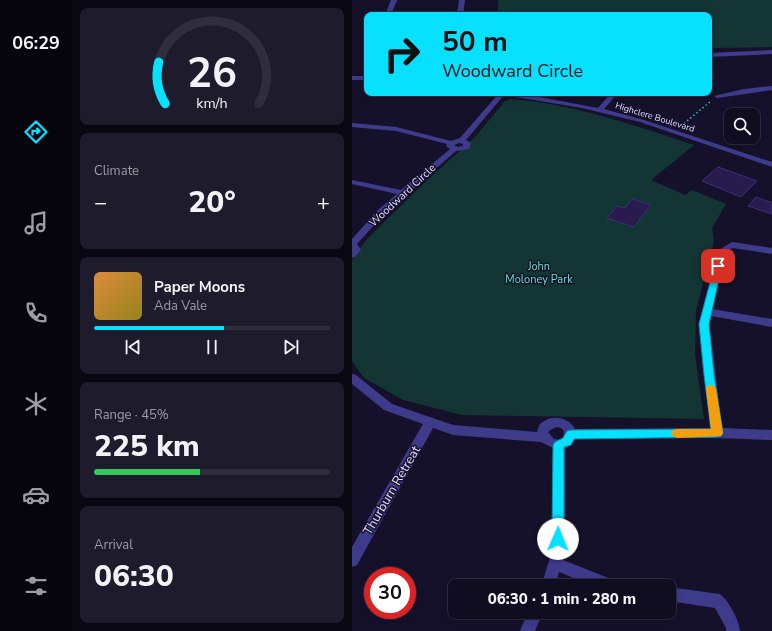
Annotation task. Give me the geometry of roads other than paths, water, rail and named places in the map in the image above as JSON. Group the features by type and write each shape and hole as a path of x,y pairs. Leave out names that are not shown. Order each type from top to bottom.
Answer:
{"street":[{"path":"389,12 394,0"},
{"path":"460,12 462,0"},
{"path":"712,54 772,52"},
{"path":"352,78 364,78"},
{"path":"717,96 772,88"},
{"name":"Woodward Circle","path":"352,256 357,250 352,244 382,211 456,141 462,140 499,96"},
{"name":"Highclere Boulevard","path":"523,96 600,110 676,131 772,165"},
{"path":"600,110 612,96"},
{"path":"352,125 396,129 452,146"},
{"path":"352,182 402,193"},
{"path":"717,433 704,324 721,251 732,246 772,250"},
{"path":"707,312 772,323"},
{"path":"352,378 388,407 454,430 544,437"},
{"name":"Thurburn Retreat","path":"352,560 431,421"},
{"path":"556,422 565,424 570,430 571,434 567,441 559,445 549,443 544,437 543,433 547,426 556,422"},
{"path":"571,434 717,433 772,435"},
{"path":"550,579 558,554 559,445"},
{"path":"555,564 594,579"},
{"path":"676,595 719,601 733,627 733,631"},
{"path":"527,631 533,619"}],"park label":[{"name":"John Moloney Park","path":"539,272"}]}
